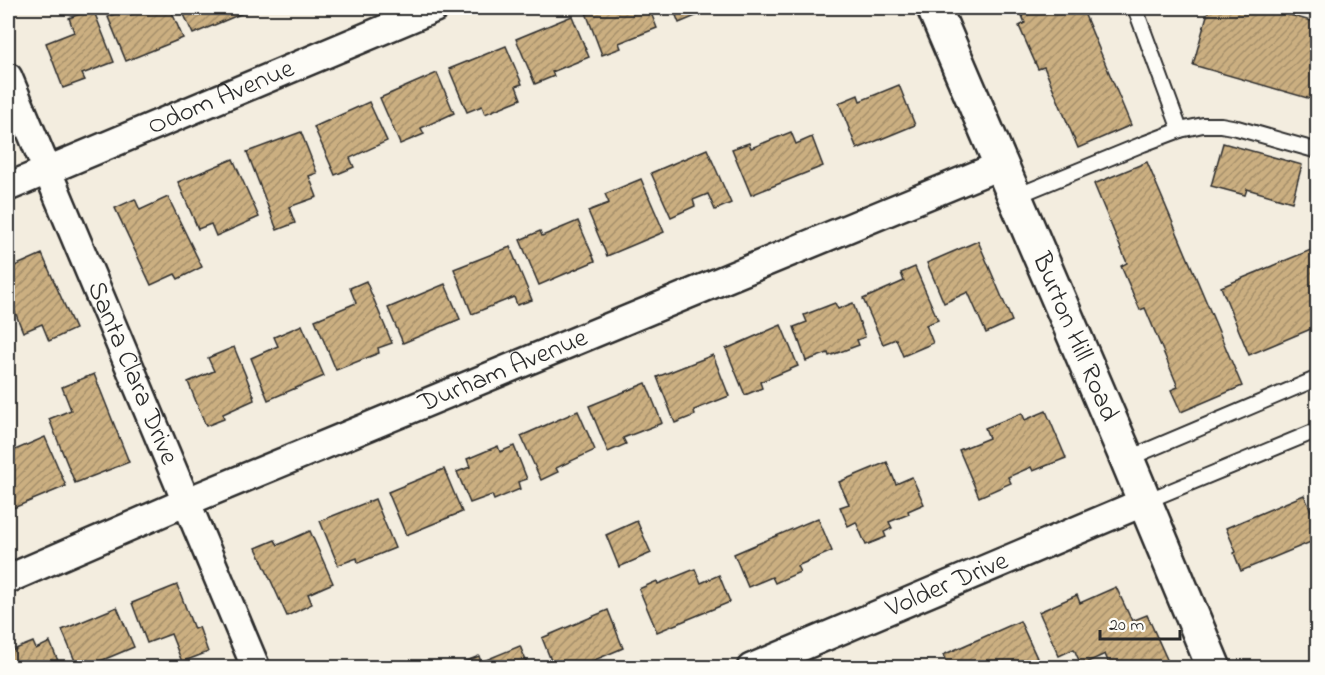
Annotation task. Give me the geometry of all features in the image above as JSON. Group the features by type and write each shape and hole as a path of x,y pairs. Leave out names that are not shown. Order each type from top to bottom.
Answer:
{"street":[{"name":"Odom Avenue","path":"8,188 435,8"},
{"name":"Burton Hill Road","path":"934,8 1214,668"},
{"name":"Santa Clara Drive","path":"8,77 256,668"},
{"name":"Durham Avenue","path":"8,579 186,502 1001,165"},
{"name":"Volder Drive","path":"751,668 1144,502"}],"lane":[{"path":"1135,8 1180,130"},
{"path":"1014,197 1143,144 1180,130 1203,125 1237,128 1317,151"},
{"path":"1127,459 1317,378"},
{"path":"1144,502 1317,430"}],"building":[{"path":"127,8 130,15 147,8 170,8 183,38 126,61 108,17"},
{"path":"181,8 249,8 250,10 193,34"},
{"path":"591,8 649,8 657,28 619,43 621,48 602,55 585,10"},
{"path":"673,8 703,8 705,12 679,23"},
{"path":"1019,8 1082,8 1131,125 1078,148 1044,67 1038,69 1019,26 1025,23"},
{"path":"1209,8 1265,8 1318,23 1318,101 1193,65"},
{"path":"93,9 114,62 82,74 85,80 63,88 46,43 74,32 69,18"},
{"path":"572,16 589,57 552,72 554,76 535,84 516,39"},
{"path":"506,46 522,84 516,86 521,99 485,114 482,106 467,112 449,69"},
{"path":"437,73 454,113 421,128 424,134 400,144 380,98"},
{"path":"899,85 915,125 857,149 839,103 858,95 860,101"},
{"path":"369,102 387,141 350,158 354,167 335,175 314,127"},
{"path":"301,132 317,173 309,176 317,197 289,207 295,223 277,230 247,152"},
{"path":"791,132 796,144 812,137 823,166 751,195 732,149 749,143 751,148"},
{"path":"1223,143 1302,165 1292,202 1247,189 1245,195 1211,186"},
{"path":"707,149 731,203 715,210 708,194 693,200 695,206 671,217 651,173"},
{"path":"233,159 259,217 216,236 211,224 198,229 178,182"},
{"path":"1147,162 1242,386 1181,412 1171,390 1178,387 1145,308 1140,310 1121,266 1127,263 1094,184"},
{"path":"641,179 664,232 607,256 588,211 609,203 605,194"},
{"path":"168,197 202,267 178,279 175,274 151,285 115,208 135,199 140,210"},
{"path":"578,221 595,261 539,285 520,240 540,231 542,236"},
{"path":"978,241 1012,321 986,333 968,292 944,303 927,263"},
{"path":"510,247 532,300 517,305 514,297 472,314 454,269"},
{"path":"1318,247 1318,326 1249,355 1221,287"},
{"path":"42,254 75,329 49,341 42,324 23,332 15,312 9,315 8,313 8,269"},
{"path":"915,267 938,320 926,325 933,343 903,356 896,339 883,344 863,299 904,281 901,273"},
{"path":"366,281 392,343 378,348 379,353 336,370 315,320 356,303 350,288"},
{"path":"445,284 460,319 403,343 388,308"},
{"path":"835,303 838,309 853,303 865,337 857,340 859,345 829,356 828,353 806,361 794,327 807,322 804,315"},
{"path":"302,325 324,376 268,400 251,358 278,346 274,337"},
{"path":"781,325 798,366 760,382 762,388 745,395 726,349"},
{"path":"234,347 254,400 223,414 224,419 206,426 188,382 214,371 208,358"},
{"path":"713,355 729,396 694,410 695,415 675,423 657,377"},
{"path":"94,374 129,462 75,483 49,419 71,410 62,387"},
{"path":"646,383 662,423 623,438 626,444 608,452 589,406"},
{"path":"578,411 595,450 556,468 558,472 541,480 521,436"},
{"path":"1046,411 1066,458 1033,471 1031,467 1008,477 1011,483 979,497 959,450 989,438 985,428 1022,413 1025,420"},
{"path":"45,437 66,486 11,509 8,502 8,453"},
{"path":"498,446 500,452 514,446 527,479 518,482 520,489 494,500 492,495 470,503 457,472 470,467 467,459"},
{"path":"887,462 896,484 912,477 924,504 908,511 909,514 889,522 892,528 884,532 886,537 866,545 856,522 848,526 840,507 849,504 839,482"},
{"path":"444,469 462,512 406,535 388,492"},
{"path":"1304,495 1318,526 1318,539 1241,571 1226,528"},
{"path":"375,499 395,548 358,563 357,558 338,565 320,521"},
{"path":"818,518 832,551 797,566 800,572 775,583 772,577 748,587 734,554"},
{"path":"637,521 651,553 619,567 606,535"},
{"path":"310,531 333,583 308,594 312,604 287,616 256,548 275,540 278,545"},
{"path":"695,569 701,583 719,575 730,602 657,632 639,589"},
{"path":"177,585 194,629 199,627 208,652 182,662 171,634 147,643 132,603"},
{"path":"1116,587 1132,621 1147,615 1170,666 1166,668 1117,668 1114,662 1109,664 1105,654 1081,665 1074,649 1059,656 1039,612 1077,595 1080,603"},
{"path":"117,607 134,647 98,662 100,668 78,668 62,630"},
{"path":"608,610 623,648 576,668 554,668 542,638"},
{"path":"1020,621 1037,658 1022,665 1023,668 949,668 943,655"},
{"path":"33,642 36,649 50,642 61,668 8,668 8,652"},
{"path":"520,646 529,668 461,668 459,664 479,656 481,662"}]}
